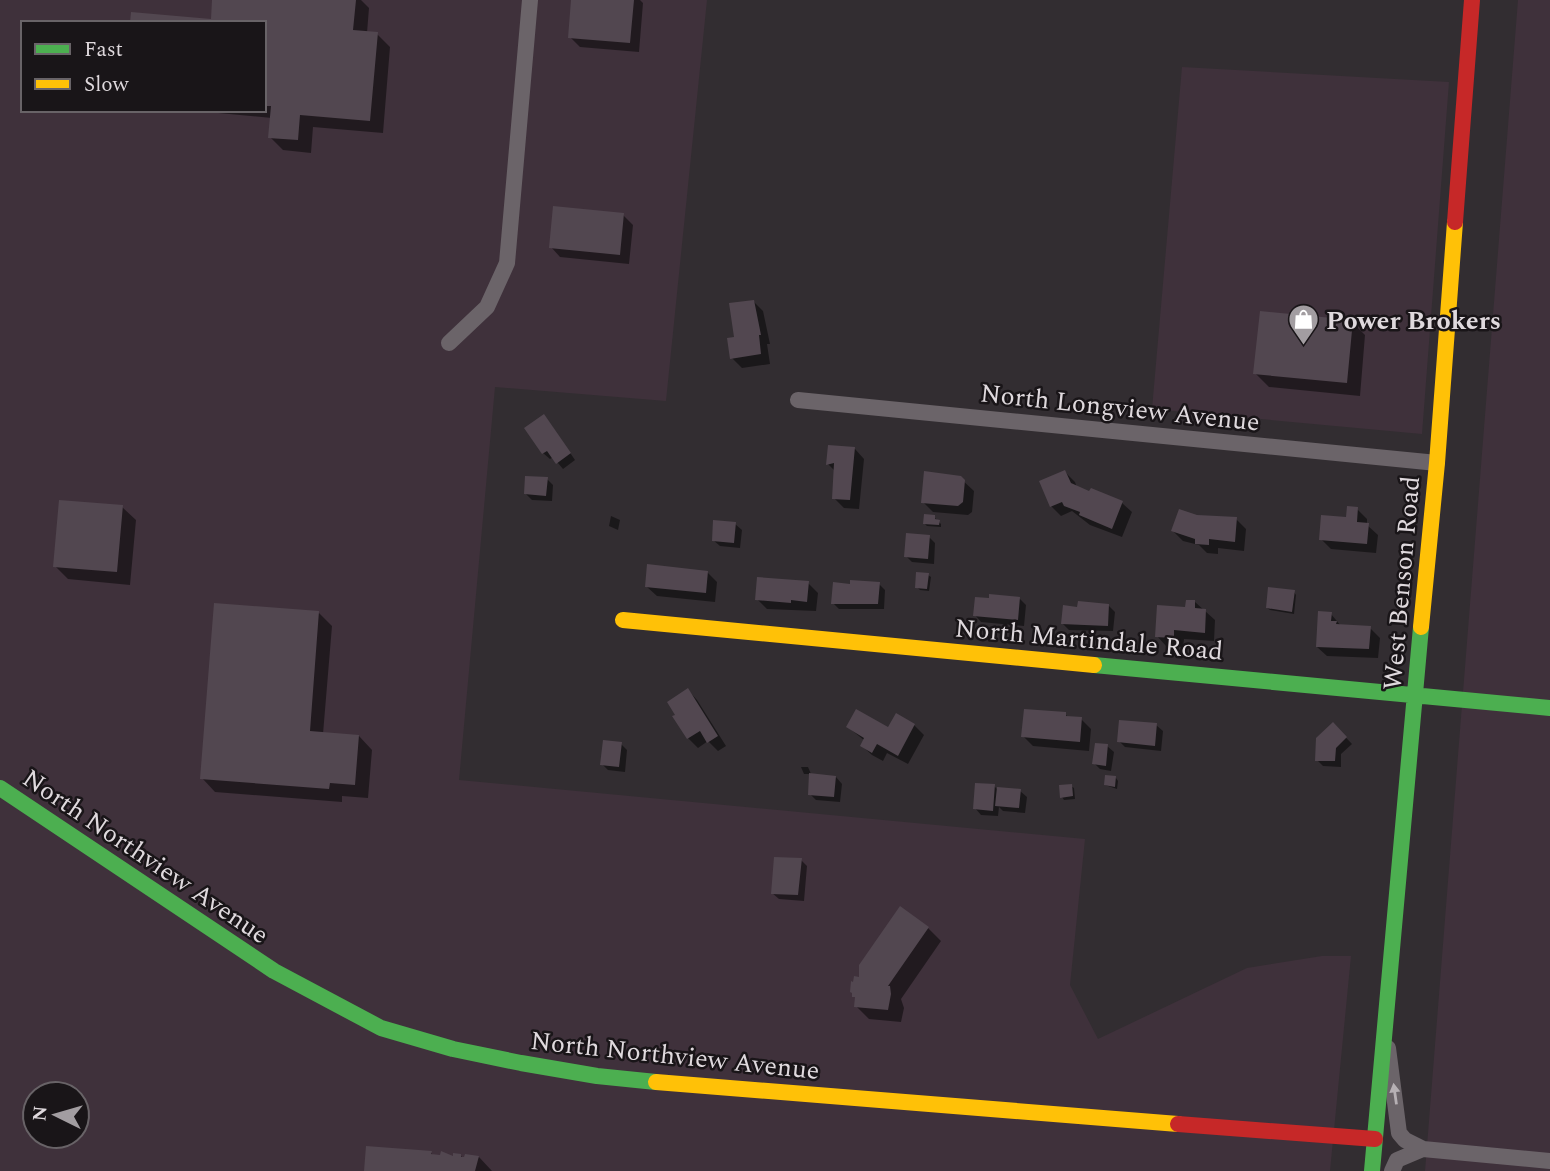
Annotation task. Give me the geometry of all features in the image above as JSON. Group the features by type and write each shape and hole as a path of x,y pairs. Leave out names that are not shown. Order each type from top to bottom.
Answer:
{"street":[{"path":"449,343 487,307 507,262 530,0"},
{"name":"West Benson Road","path":"1372,1171 1437,463 1472,0"},
{"name":"North Longview Avenue","path":"798,400 1437,463"},
{"name":"North Martindale Road","path":"623,620 1550,708"},
{"name":"North Northview Avenue","path":"0,788 274,971 381,1028 453,1049 584,1073 662,1082 1375,1139"},
{"path":"1385,1024 1399,1133 1405,1140 1423,1149 1550,1161"},
{"path":"1392,1171 1397,1160 1423,1149"}],"shaded area":[{"path":"0,0 707,0 666,401 495,387 459,780 1085,839 1070,985 1098,1039 1247,968 1322,956 1351,956 1330,1171 0,1171"},
{"path":"1518,0 1550,0 1550,1171 1425,1171"},
{"path":"1182,67 1449,82 1422,434 1152,409"}],"building":[{"path":"212,0 356,0 353,30 378,32 370,121 300,115 298,140 268,138 271,106 266,106 266,21 130,21 131,12 211,19"},
{"path":"571,0 634,0 630,43 568,38"},
{"path":"553,206 624,213 620,255 549,248"},
{"path":"754,300 761,335 761,354 730,359 727,338 734,337 729,303"},
{"name":"Power Brokers","path":"1260,311 1353,320 1347,383 1253,374"},
{"path":"544,414 571,453 556,464 547,451 542,454 524,428"},
{"path":"828,445 855,447 850,500 832,499 834,463 826,465"},
{"path":"1065,470 1071,483 1123,501 1112,529 1079,515 1080,512 1064,506 1062,502 1050,507 1039,481"},
{"path":"924,471 961,476 965,480 963,502 958,506 921,503"},
{"path":"525,476 548,477 546,496 524,494"},
{"path":"59,500 123,505 117,572 53,567"},
{"path":"1347,506 1358,507 1357,522 1369,523 1367,544 1319,540 1321,515 1346,517"},
{"path":"1179,509 1197,515 1237,517 1235,542 1209,539 1209,545 1195,544 1195,539 1171,531"},
{"path":"924,514 935,515 935,519 940,520 939,525 923,524"},
{"path":"713,520 736,522 734,543 712,541"},
{"path":"906,533 930,535 928,559 904,557"},
{"path":"647,564 708,571 706,593 645,587"},
{"path":"916,572 929,573 927,589 915,588"},
{"path":"757,577 809,581 807,602 755,600"},
{"path":"850,580 880,582 878,604 831,604 833,582 850,584"},
{"path":"1268,587 1295,590 1292,612 1266,608"},
{"path":"989,594 1020,597 1018,620 973,616 975,597 989,598"},
{"path":"1186,600 1195,600 1195,608 1206,609 1205,633 1174,630 1174,638 1155,637 1157,605 1185,607"},
{"path":"1078,601 1109,604 1108,626 1061,624 1063,605 1077,607"},
{"path":"214,603 319,611 310,731 359,735 355,785 330,783 329,789 200,779"},
{"path":"1318,611 1332,612 1331,621 1337,621 1336,624 1371,626 1369,649 1316,647"},
{"path":"688,688 718,736 707,743 700,731 687,739 672,716 675,715 667,702"},
{"path":"856,709 888,727 896,713 915,724 898,756 877,744 872,753 860,746 864,738 846,727"},
{"path":"1024,709 1066,712 1066,716 1082,717 1080,742 1021,737"},
{"path":"1119,720 1157,723 1155,746 1117,742"},
{"path":"1333,722 1347,737 1336,748 1335,761 1315,761 1316,738"},
{"path":"603,740 622,742 619,767 600,765"},
{"path":"1095,743 1108,744 1106,766 1092,764"},
{"path":"809,773 836,776 834,797 808,795"},
{"path":"1105,775 1116,776 1115,787 1104,785"},
{"path":"975,783 995,784 993,811 973,809"},
{"path":"1072,784 1073,796 1060,798 1059,785"},
{"path":"997,787 1021,789 1019,808 995,806"},
{"path":"774,857 802,858 798,895 771,894"},
{"path":"900,906 929,927 888,986 891,994 888,1010 854,1007 855,997 852,997 850,992 851,981 853,982 854,976 859,977 859,965"},
{"path":"366,1146 432,1151 431,1154 440,1155 441,1151 453,1156 453,1153 461,1154 461,1157 465,1154 479,1156 475,1171 364,1171"}],"traffic: fast":[{"path":"1372,1171 1421,627"},
{"path":"1094,665 1550,708"},
{"path":"0,788 274,971 381,1028 453,1049 521,1063 597,1076 656,1082"}],"traffic: slow":[{"path":"1421,627 1437,463 1455,222"},
{"path":"623,620 1094,665"},
{"path":"656,1082 1178,1124"}],"traffic: jam":[{"path":"1455,222 1472,0"},
{"path":"1178,1124 1375,1139"}],"place":[{"name":"Power Brokers","path":"1303,347"}]}
